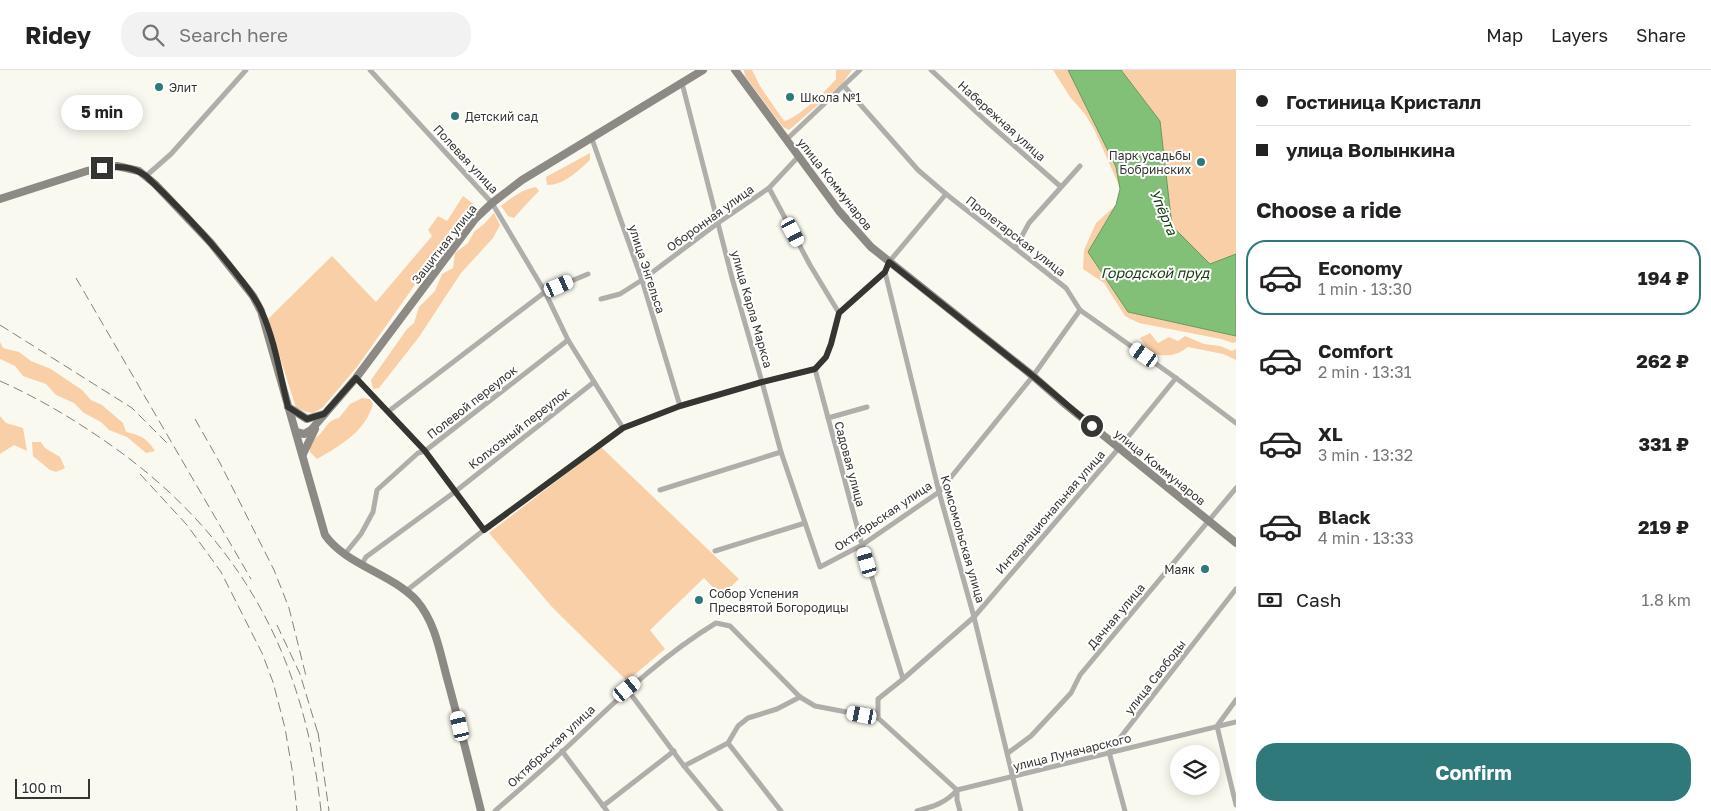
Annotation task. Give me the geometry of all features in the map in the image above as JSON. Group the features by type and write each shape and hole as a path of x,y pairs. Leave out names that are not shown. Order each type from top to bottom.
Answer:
{"street":[{"path":"146,176 171,154 246,70"},
{"name":"Полевая улица","path":"370,70 492,203 545,292 568,340 623,428"},
{"name":"Защитная улица","path":"324,414 356,378 475,218 522,180 682,83 693,73 703,70"},
{"name":"улица Коммунаров","path":"735,70 798,157 857,233 889,262 1033,376 1236,543"},
{"path":"786,140 860,70"},
{"name":"Набережная улица","path":"932,70 986,121 1060,186"},
{"name":"улица Карла Маркса","path":"682,83 732,278 781,452 820,567"},
{"name":"Пролетарская улица","path":"844,86 918,170 1066,288 1080,310 1236,423"},
{"name":"улица Энгельса","path":"592,138 642,280 680,406"},
{"name":"Оборонная улица","path":"601,299 620,294 642,280 768,188 798,157"},
{"path":"0,199 87,172 117,166 139,171 211,244 253,296 270,335 288,407 325,535 335,548 344,555 375,571 406,591 424,610 435,634 481,811"},
{"path":"1016,248 1030,223 1060,186 1080,166"},
{"path":"768,188 810,265 839,313"},
{"path":"406,591 484,530 623,428 680,406 815,369 826,357 839,313 885,272 889,262 946,194"},
{"name":"Комсомольская улица","path":"885,272 939,492 974,617 1021,811"},
{"path":"389,411 545,292 588,274"},
{"name":"Октябрьская улица","path":"820,567 862,545 939,492 1033,376 1080,310"},
{"name":"Полевой переулок","path":"344,555 361,534 374,512 377,490 418,453 425,451 568,340"},
{"name":"Садовая улица","path":"815,369 862,545 903,679"},
{"path":"356,378 425,451 484,530"},
{"name":"Интернациональная улица","path":"878,718 878,699 974,617 1119,448 1176,378"},
{"name":"Колхозный переулок","path":"362,564 366,557 456,491 594,382"},
{"path":"288,407 307,419"},
{"path":"828,418 867,407"},
{"path":"295,429 304,434 311,430 324,414"},
{"path":"295,429 307,419 324,414"},
{"path":"302,455 305,446 324,414"},
{"path":"660,490 781,452"},
{"name":"Дачная улица","path":"1008,753 1031,736 1071,693 1080,675 1236,488"},
{"path":"714,551 805,523"},
{"name":"улица Свободы","path":"1109,752 1236,589"},
{"name":"Октябрьская улица","path":"495,811 627,689 688,639 716,622 730,626 800,697"},
{"path":"627,689 684,766 721,811"},
{"path":"684,766 728,742 738,726 748,718 777,709 800,697 815,706 878,718 957,790 960,811"},
{"path":"1236,700 1217,726 1236,806"},
{"name":"улица Луначарского","path":"917,811 936,806 950,798 957,790 1236,722"},
{"path":"728,742 781,811"},
{"path":"562,751 605,808 674,751"},
{"path":"1109,752 1125,811"}],"shaded area":[{"path":"744,70 752,70 760,86 784,121 797,115 826,90 836,79 836,70 852,70 842,84 789,130 783,127 745,76"},
{"path":"1053,70 1068,70 1116,167 1120,189 1095,131"},
{"name":"Парк усадьбы Бобринских","path":"1121,70 1236,70 1236,254 1211,264 1172,227 1160,121"},
{"path":"590,153 590,160 576,173 559,183 547,185 546,177"},
{"path":"536,187 539,191 514,218 508,216 501,206 522,192"},
{"path":"463,196 475,205 450,235 357,367 322,408 313,413 296,408 268,319 332,256 376,302 432,236 428,230 438,216 447,221"},
{"path":"1116,205 1088,252 1128,312 1236,336 1236,342 1233,343 1139,323 1125,316 1104,283 1083,269 1084,250 1096,223"},
{"path":"494,213 500,225 493,238 461,273 419,337 379,388 373,389 371,380 407,329 414,323 419,307 435,291 442,274 453,268 455,253 468,243 474,232"},
{"path":"1150,333 1158,343 1169,337 1178,341 1185,336 1204,344 1220,346 1232,351 1236,349 1236,360 1223,354 1188,347 1179,353 1171,355 1151,354 1140,338"},
{"path":"0,342 3,348 19,352 31,361 51,369 82,390 91,400 102,405 123,423 126,432 143,438 155,451 146,453 127,437 109,430 101,422 84,413 74,403 56,395 46,384 23,376 15,366 0,359"},
{"path":"362,398 370,399 373,404 364,422 351,437 317,459 310,452 313,440 330,422 339,418 350,404"},
{"path":"0,416 6,423 23,428 27,451 14,445 0,454"},
{"path":"32,442 41,442 45,448 60,457 65,468 56,472 50,470 33,456"},
{"path":"601,447 739,579 721,596 704,578 650,630 665,649 627,681 552,607 489,533"}],"water":[{"name":"Городской пруд","path":"1068,70 1121,70 1160,121 1172,226 1210,264 1236,254 1236,336 1128,312 1088,252 1116,205 1120,189 1116,167"}],"railway":[{"path":"76,278 251,579"},
{"path":"0,325 132,408 169,445"},
{"path":"0,381 78,423 149,475 190,513 226,555 255,599 280,647 298,698 312,753 321,811"},
{"path":"195,419 220,463 274,570 289,608 306,676"},
{"path":"140,474 187,525 221,572 262,653 273,682 285,728 297,811"},
{"path":"277,625 300,674 319,737"},
{"path":"318,732 329,811"}],"place":[{"name":"Элит","path":"159,87"},
{"name":"Школа №1","path":"790,97"},
{"name":"Детский сад","path":"455,116"},
{"name":"Парк усадьбы Бобринских","path":"1201,162"},
{"name":"Маяк","path":"1205,569"},
{"name":"Собор Успения Пресвятой Богородицы","path":"699,600"}],"route":[{"path":"102,168 117,166 130,168 146,176 202,233 253,296 270,335 288,407 307,419 324,414 356,378 425,451 484,530 623,428 680,406 815,369 826,357 839,313 885,272 889,262 1033,376 1092,426"}],"water label":[{"name":"Упёрта","path":"1164,212"}]}
